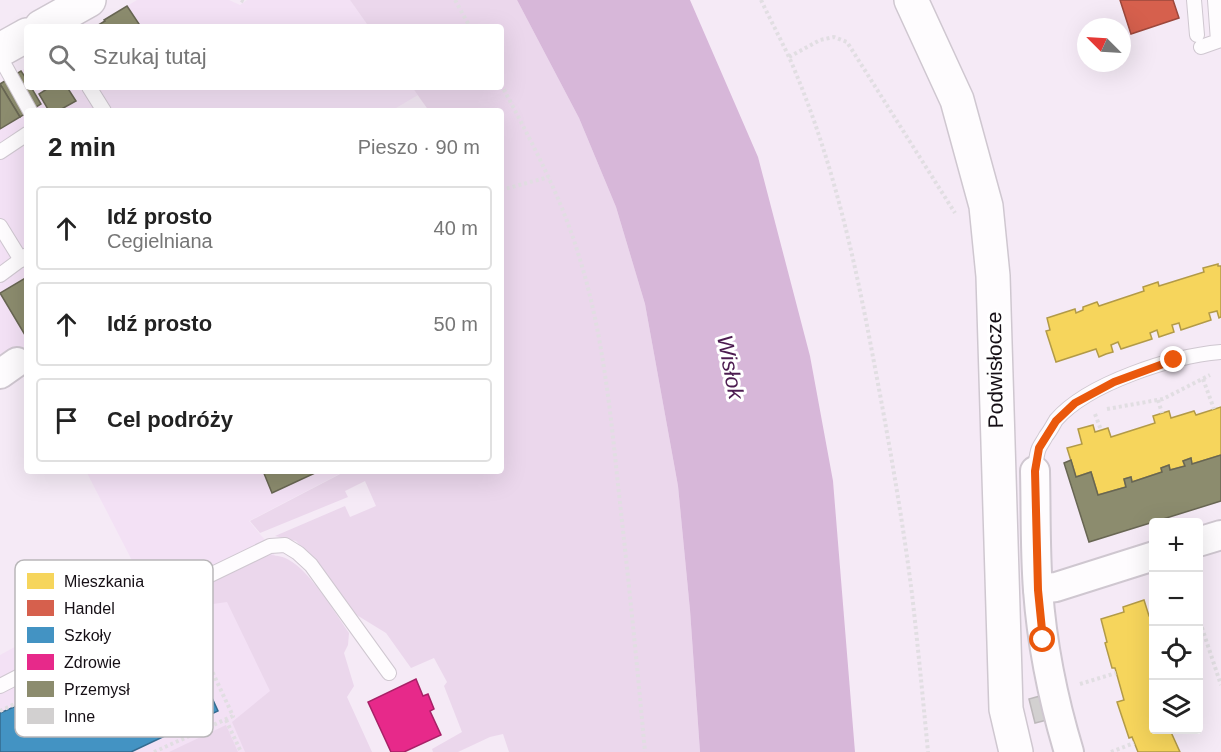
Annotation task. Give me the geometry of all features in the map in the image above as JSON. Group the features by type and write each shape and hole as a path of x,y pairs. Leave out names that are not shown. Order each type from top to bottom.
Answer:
{"street":[{"path":"46,24 89,0"},
{"name":"Podwisłocze","path":"912,0 957,99 986,206 993,276 1006,709 1016,752"},
{"path":"0,50 24,37"},
{"path":"1035,471 1038,590 1043,640 1052,690 1069,752"},
{"path":"1203,540 1221,535"},
{"path":"1038,590 1056,587 1149,558"}],"lane":[{"path":"1194,0 1199,41 1218,41 1215,0"},
{"path":"0,57 28,108"},
{"path":"91,90 102,108"},
{"path":"0,152 24,137"},
{"path":"0,226 24,258 0,275"},
{"path":"1035,471 1039,448 1056,421 1075,403 1104,386 1130,375 1174,360 1221,352"},
{"path":"213,574 270,546 285,545 311,564 389,673"},
{"path":"0,686 15,678"}],"path":[{"path":"455,0 468,24"},
{"path":"761,0 789,57 831,173 863,301 885,416 912,595 928,752"},
{"path":"789,57 820,40 834,36 847,42 956,215"},
{"path":"504,90 549,177 568,222 588,288 600,342 616,459 645,752"},
{"path":"504,189 549,177"},
{"path":"1101,430 1094,410 1112,409 1163,399 1212,374"},
{"path":"1203,379 1215,409"},
{"path":"1158,400 1162,413"},
{"path":"1201,626 1221,685"},
{"path":"1052,690 1116,673"},
{"path":"1079,674 1081,684"},
{"path":"213,675 232,716 213,726"},
{"path":"0,711 15,704"},
{"path":"226,720 241,752"},
{"path":"154,752 188,737"},
{"path":"1111,752 1134,743"}],"shaded area":[{"path":"137,0 229,0 240,5 247,0 350,0 367,24 98,24"},
{"path":"350,0 517,0 579,118 616,207 645,304 678,486 700,752 509,752 503,734 490,737 458,752 433,752 432,749 462,732 444,686 447,682 434,658 411,668 386,633 355,614 315,561 296,541 275,536 345,506 350,517 376,506 365,481 345,491 348,497 260,533 250,521 340,474 504,474 504,108 427,108 414,90 504,90 504,24 367,24"},
{"path":"24,69 24,90 414,90 418,95 396,108 24,108 24,347 0,360 0,84"},
{"path":"88,474 339,474 249,521 270,546 369,752 0,752 0,655 15,647 15,737 213,737 213,560 132,560"},
{"path":"280,556 297,565 322,593 349,633 348,645 344,653 354,686 347,697 372,752 245,752 232,722 270,691 227,602 213,604 213,580 259,557"},
{"path":"226,725 238,752 169,752 201,737 213,737 213,731"}],"water":[{"name":"Wisłok","path":"517,0 690,0 758,157 810,356 833,481 855,752 700,752 678,486 645,304 616,207 579,118"}],"building: Mieszkania":[{"path":"1218,264 1221,266 1221,317 1219,318 1217,311 1209,313 1211,320 1181,330 1179,323 1172,325 1174,332 1159,337 1157,330 1150,333 1152,339 1121,349 1118,342 1111,345 1113,352 1099,357 1096,349 1056,362 1046,331 1050,330 1047,318 1075,309 1076,313 1083,310 1083,307 1097,302 1099,306 1144,291 1143,287 1158,282 1159,286 1204,272 1203,268"},
{"path":"1221,407 1221,455 1192,464 1191,458 1183,461 1185,466 1170,470 1169,465 1161,468 1162,472 1132,482 1131,477 1124,479 1126,487 1098,495 1091,472 1076,477 1067,448 1082,444 1078,429 1093,425 1095,432 1108,428 1111,437 1155,423 1153,416 1169,411 1171,418 1194,411 1196,415"},
{"path":"1144,600 1149,616 1149,734 1172,734 1180,752 1138,752 1132,737 1129,738 1117,702 1124,700 1115,668 1112,668 1101,619 1124,612 1123,607"}],"building: Handel":[{"path":"1120,0 1173,0 1179,18 1131,34 1131,18 1126,18"}],"building: Szkoły":[{"path":"213,700 218,711 213,713"},
{"path":"15,706 15,737 163,737 131,752 0,752 0,713"}],"building: Zdrowie":[{"path":"416,679 423,696 428,694 434,709 430,711 441,735 404,752 391,752 368,702"}],"building: Przemysł":[{"path":"127,6 139,24 100,24"},
{"path":"21,71 24,76 24,90 33,90 41,104 35,108 24,108 24,115 20,117 0,84"},
{"path":"0,84 20,117 0,129"},
{"path":"45,90 69,90 76,101 63,108 47,108 39,94"},
{"path":"24,279 24,333 0,293"},
{"path":"1221,455 1221,501 1166,518 1149,518 1149,523 1089,542 1064,463 1071,460 1076,477 1091,472 1098,495 1126,487 1124,479 1131,477 1132,482 1162,472 1161,468 1169,465 1170,470 1185,466 1183,461 1191,458 1192,464"},
{"path":"264,474 313,474 272,493"}],"building: Inne":[{"path":"1040,696 1047,720 1035,723 1029,699"}],"route":[{"path":"1043,640 1038,590 1035,471 1039,448 1056,421 1075,403 1104,386 1174,360"}]}
